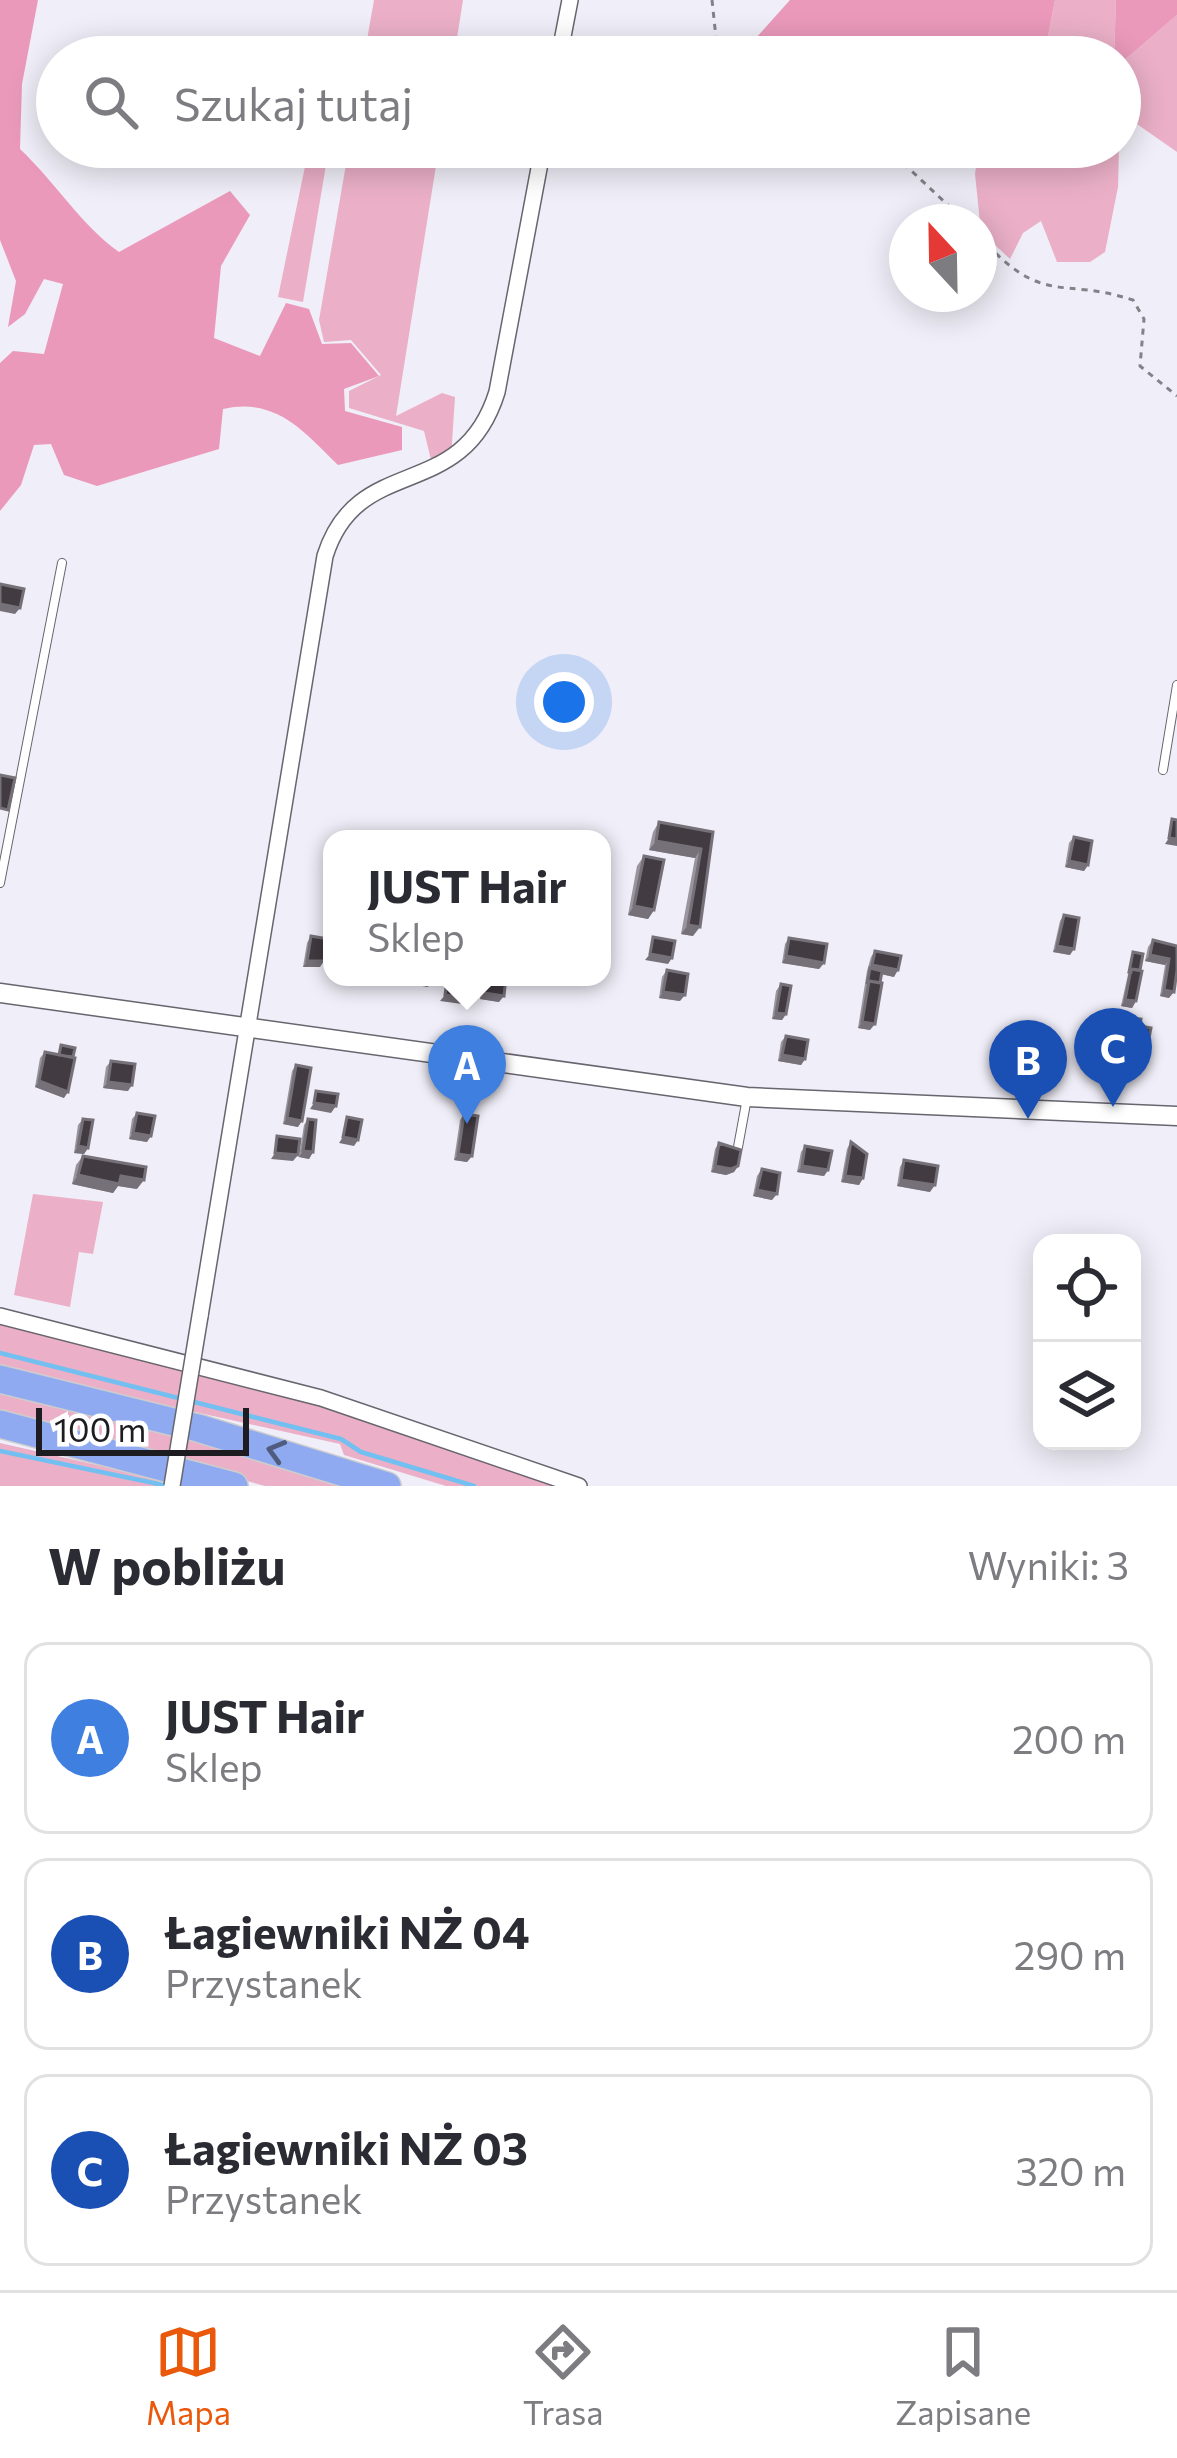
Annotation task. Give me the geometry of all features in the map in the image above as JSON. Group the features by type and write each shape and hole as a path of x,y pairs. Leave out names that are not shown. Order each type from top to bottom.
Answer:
{"highway":[{"path":"0,1379 198,1428 387,1486"},
{"path":"0,1424 234,1486"}],"street":[{"path":"564,36 570,0"},
{"path":"172,1486 330,542 357,501 452,460 487,420 497,392 539,168"},
{"path":"0,993 747,1097 1177,1116"},
{"path":"0,1316 321,1398 579,1486"}],"lane":[{"path":"0,883 62,563"},
{"path":"1163,770 1177,686"},
{"path":"738,1147 747,1097"}],"path":[{"path":"712,0 716,36"},
{"path":"908,168 947,204"},
{"path":"997,253 1019,273 1045,287 1133,300 1144,319 1140,366 1177,396"}],"shaded area":[{"path":"0,0 38,0 22,84 20,149 119,252 230,191 250,215 221,266 214,338 260,356 286,303 309,309 322,344 351,343 379,376 344,389 345,411 402,427 402,450 338,465 300,429 273,412 223,409 219,449 97,486 64,475 51,444 34,445 21,485 0,511 0,363 13,351 44,354 63,284 44,279 25,314 8,327 16,281 0,240"},
{"path":"374,0 463,0 457,36 368,36"},
{"path":"790,0 1055,0 1048,36 758,36"},
{"path":"1055,0 1116,0 1115,36 1048,36"},
{"path":"1116,0 1177,0 1177,15 1141,46 1141,36 1115,36"},
{"path":"1177,15 1177,152 1141,127 1141,46"},
{"path":"305,168 325,168 303,302 278,297"},
{"path":"345,168 436,168 396,416 442,393 455,397 451,458 432,464 424,431 349,408 349,391 381,375 351,340 324,342 319,320"},
{"path":"976,168 1118,168 1105,252 1090,262 1057,262 1041,221 1023,233 1010,259 997,247 997,204 978,204"},
{"path":"33,1194 103,1202 93,1254 79,1252 70,1307 14,1295"},
{"path":"0,1323 313,1401 562,1486 446,1486 344,1455 340,1444 0,1369"},
{"path":"0,1386 358,1486 265,1486 0,1413"},
{"path":"0,1443 159,1479 159,1486 0,1486"}],"building":[{"path":"0,584 24,589 20,608 0,604"},
{"path":"0,775 15,778 8,810 0,808"},
{"path":"1172,819 1177,820 1177,839 1169,838"},
{"path":"659,822 713,832 700,927 688,925 701,849 656,841"},
{"path":"1074,837 1092,841 1088,865 1069,861"},
{"path":"644,856 664,860 654,910 634,906"},
{"path":"1064,915 1079,918 1074,949 1057,946"},
{"path":"311,936 323,938 323,961 307,961"},
{"path":"653,937 675,941 672,958 650,954"},
{"path":"789,938 827,944 824,963 786,956"},
{"path":"1153,940 1177,946 1174,992 1164,990 1169,959 1150,955"},
{"path":"875,951 901,956 898,970 872,965"},
{"path":"1133,952 1143,954 1140,970 1129,972"},
{"path":"870,968 882,971 880,983 867,984"},
{"path":"1131,969 1142,971 1136,1001 1125,1000"},
{"path":"667,970 688,974 685,995 663,992"},
{"path":"869,981 882,983 875,1024 862,1022"},
{"path":"781,984 791,986 786,1014 776,1013"},
{"path":"446,986 469,986 467,998 445,995"},
{"path":"484,986 505,986 504,996 484,993"},
{"path":"1117,1016 1141,1019 1140,1026 1151,1028 1147,1048 1125,1044 1128,1032 1115,1030"},
{"path":"786,1036 808,1040 805,1059 782,1055"},
{"path":"61,1045 75,1048 73,1057 59,1055"},
{"path":"45,1052 75,1058 68,1092 39,1081"},
{"path":"111,1061 135,1064 132,1085 108,1082"},
{"path":"296,1065 311,1068 302,1121 287,1118"},
{"path":"316,1091 338,1094 336,1106 314,1103"},
{"path":"137,1113 155,1116 151,1136 133,1133"},
{"path":"464,1114 478,1116 472,1156 458,1154"},
{"path":"347,1117 362,1120 358,1140 343,1137"},
{"path":"83,1119 93,1120 88,1148 78,1146"},
{"path":"308,1119 316,1120 313,1152 303,1151"},
{"path":"277,1136 300,1139 298,1155 275,1153"},
{"path":"851,1142 867,1154 863,1178 845,1176"},
{"path":"719,1143 741,1150 738,1166 715,1166"},
{"path":"805,1146 832,1151 828,1170 802,1166"},
{"path":"83,1156 146,1167 144,1180 121,1176 119,1184 78,1175"},
{"path":"904,1160 938,1166 935,1185 901,1180"},
{"path":"762,1169 780,1173 777,1194 757,1190"}],"waterway":[{"path":"0,1353 341,1439 361,1452 474,1486"},
{"path":"0,1451 168,1486"}],"place":[{"name":"Łagiewniki NŻ 03","path":"1113,1107"},
{"name":"Łagiewniki NŻ 04","path":"1028,1119"},
{"name":"JUST Hair","path":"467,1124"}]}
